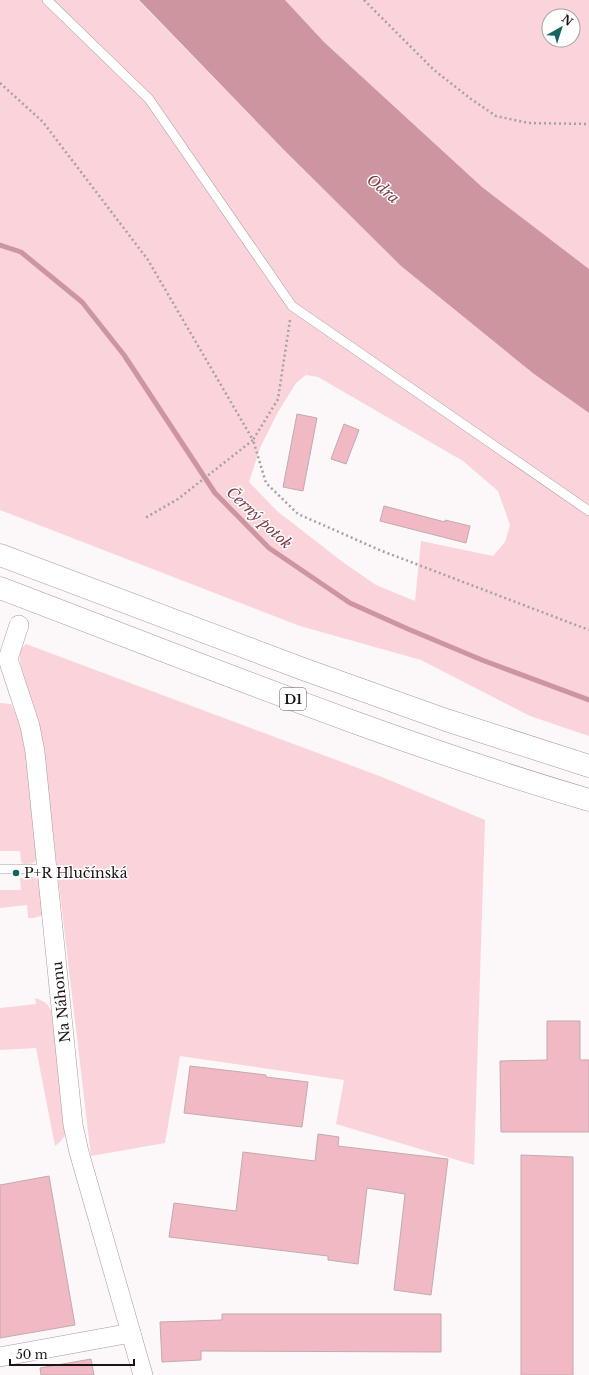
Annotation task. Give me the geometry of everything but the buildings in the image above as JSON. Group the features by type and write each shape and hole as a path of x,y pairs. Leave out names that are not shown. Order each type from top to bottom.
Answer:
{"highway":[{"name":"D1","path":"0,555 303,669 446,720 589,766"},
{"name":"D1","path":"0,588 282,695 427,748 589,800"}],"street":[{"name":"Na Náhonu","path":"19,625 4,657 30,726 35,752 73,1125 78,1152 143,1375"},
{"path":"0,1357 131,1333"}],"lane":[{"path":"47,0 149,99 292,306 589,511"},
{"path":"0,869 47,869"}],"path":[{"path":"364,0 434,70 471,99 496,116 528,122 589,124"},
{"path":"0,83 43,122 148,260 253,440 266,483 298,514 382,551 589,630"},
{"path":"145,518 178,499 253,440 278,399 292,306"}],"shaded area":[{"path":"0,0 138,0 283,149 401,266 534,374 589,413 589,736 530,716 421,660 300,626 0,510","holes":["306,375 318,377 463,461 498,491 510,525 505,542 493,556 421,541 415,601 376,585 344,563 277,511 249,482 260,448 278,412 296,383"]},
{"path":"285,0 589,0 589,269 482,187 324,42"},
{"path":"26,644 382,777 485,820 474,1165 336,1124 344,1080 180,1056 165,1143 91,1156 41,733 22,676 19,651"},
{"path":"0,703 11,704 23,730 39,857 36,861 30,864 23,864 21,862 20,851 0,851"},
{"path":"33,877 39,880 43,915 28,918 27,905 0,908 0,890 21,890 20,878"},
{"path":"35,998 45,1003 51,1011 66,1119 65,1135 55,1146 36,1048 0,1050 0,1008 36,1004"}],"water":[{"name":"Odra","path":"139,0 285,0 324,42 482,187 589,269 589,413 534,374 401,266 283,149"}],"waterway":[{"name":"Černý potok","path":"0,245 21,252 82,302 124,355 215,493 269,548 350,603 482,660 589,700"}],"place":[{"name":"P+R Hlučínská","path":"16,873"}]}
